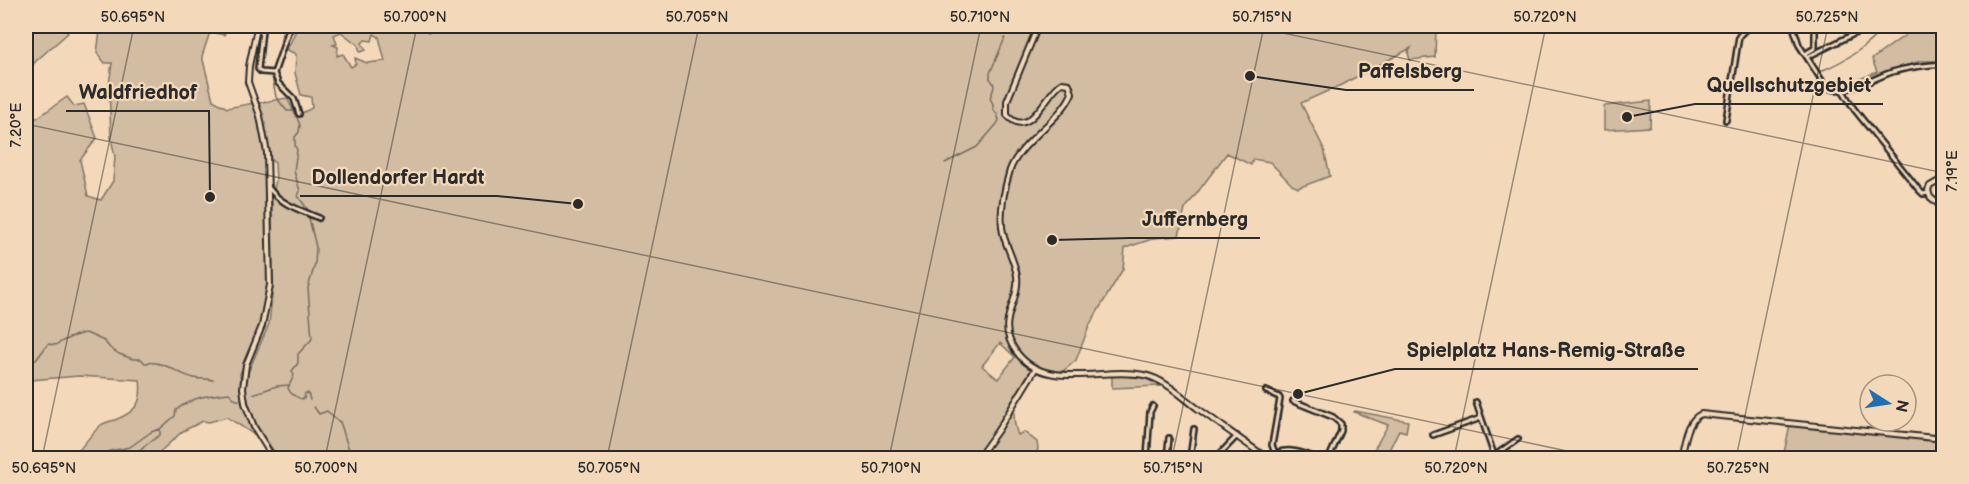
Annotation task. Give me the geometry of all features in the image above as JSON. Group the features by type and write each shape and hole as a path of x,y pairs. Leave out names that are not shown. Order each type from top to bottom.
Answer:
{"main road":[{"path":"260,26 256,33 248,82 264,132 269,188 270,285 262,327 246,365 243,388 245,403 254,427 273,459"},
{"path":"1038,26 1007,101 1007,115 1010,119 1019,122 1031,119 1041,109 1054,88 1062,82 1069,84 1072,93 1011,168 1002,213 1003,234 1017,274 1017,286 1007,324 1009,337 1015,350 1020,357 1036,368 1056,375 1125,373 1150,376 1164,383 1267,458"},
{"path":"1944,178 1930,186 1928,193 1944,209"},
{"path":"978,459 1036,368"},
{"path":"1681,459 1689,425 1696,416 1705,414 1944,439"}],"street":[{"path":"260,26 262,30 258,69 261,72 274,73"},
{"path":"293,26 288,32 274,73 278,83 294,99 299,114"},
{"path":"1726,120 1739,36 1747,28 1753,26"},
{"path":"1793,26 1797,39 1826,87 1837,91 1893,72 1919,66 1944,64"},
{"path":"1806,55 1815,48 1815,26"},
{"path":"1806,55 1856,33"},
{"path":"1843,90 1854,108 1919,190 1923,194 1928,193"},
{"path":"269,188 279,199 297,210 319,218"},
{"path":"1266,392 1280,399 1272,445 1275,453"},
{"path":"1293,401 1339,421 1342,427 1329,459"},
{"path":"1476,402 1495,457"},
{"path":"1147,459 1150,412 1153,406"},
{"path":"1433,435 1481,418"},
{"path":"1190,459 1194,429"},
{"path":"1215,459 1237,436"},
{"path":"1167,459 1169,438"},
{"path":"1482,459 1495,457 1518,439"},
{"path":"1267,458 1275,453 1291,450 1316,459"}],"shaded area":[{"path":"26,26 61,26 68,33 26,72"},
{"path":"116,26 228,26 224,35 210,32 202,56 213,100 227,108 254,103 259,116 267,164 267,291 259,326 240,374 242,401 253,434 227,417 209,422 203,421 183,431 153,458 74,458 101,425 128,414 136,406 140,395 140,380 79,376 30,380 26,403 26,115 37,118 67,97 74,106 84,104 97,138 80,160 88,196 101,200 113,181 115,157 111,138 109,85 112,63 105,63 97,53 100,31 109,33"},
{"path":"298,26 424,26 428,33 444,26 1436,26 1435,57 1410,60 1408,53 1411,48 1301,103 1324,149 1330,176 1298,188 1292,185 1270,162 1253,159 1251,165 1227,153 1185,209 1179,236 1155,238 1125,248 1123,269 1090,324 1076,360 1061,373 1050,372 1035,365 1020,389 1015,407 1015,426 1018,435 1024,432 1037,442 1038,449 1035,458 276,458 251,412 246,393 246,377 269,324 273,287 272,196 276,181 275,163 271,160 257,103 287,98 296,116 312,108 311,97 301,95 295,73 296,54 287,50","holes":["341,32 358,45 360,52 366,50 362,43 365,40 372,41 374,34 379,37 385,61 367,63 355,58 356,64 351,67 343,54 337,56 338,47 333,45 337,44 334,35","1000,343 1015,357 998,379 982,366"]},
{"path":"1918,26 1943,26 1943,61 1920,61 1842,86 1877,72 1872,59"},
{"path":"1651,101 1650,127 1604,130 1604,106"},
{"path":"1112,375 1144,378 1161,386 1112,388"},
{"path":"1355,411 1408,421 1406,432 1399,430 1385,458 1369,458 1388,425"},
{"path":"1790,424 1858,431 1858,433 1943,440 1943,458 1783,458"}],"waterway":[{"path":"272,71 279,53 282,32 291,26"},
{"path":"1005,26 1006,31"},
{"path":"1821,71 1856,52 1886,26"},
{"path":"996,113 990,98 994,86 990,73 1005,38"},
{"path":"272,76 276,97 287,111 294,111 300,125 295,137 297,150 294,171 300,191 298,196 308,210"},
{"path":"945,163 977,147 997,124 999,120 997,114"},
{"path":"309,218 316,247 315,264 308,288 312,339 298,354 298,363 292,371 294,375 288,388 292,394 302,399 305,393 308,393 310,400"},
{"path":"26,361 36,360 48,344 56,345 86,333 104,341 119,354 141,359 145,363 165,365 194,378 213,380"},
{"path":"253,394 277,386 289,385"},
{"path":"133,458 160,435 160,429 175,416 176,410 189,402 229,393 239,400"},
{"path":"314,407 319,414 327,411 340,422 348,446 355,458"},
{"path":"84,456 99,456 130,447 151,432 160,429"}],"place":[{"name":"Paffelsberg","path":"1250,76"},
{"name":"Quellschutzgebiet","path":"1627,117"},
{"name":"Waldfriedhof","path":"210,197"},
{"name":"Dollendorfer Hardt","path":"578,204"},
{"name":"Juffernberg","path":"1052,240"},
{"name":"Spielplatz Hans-Remig-Straße","path":"1298,394"}]}
